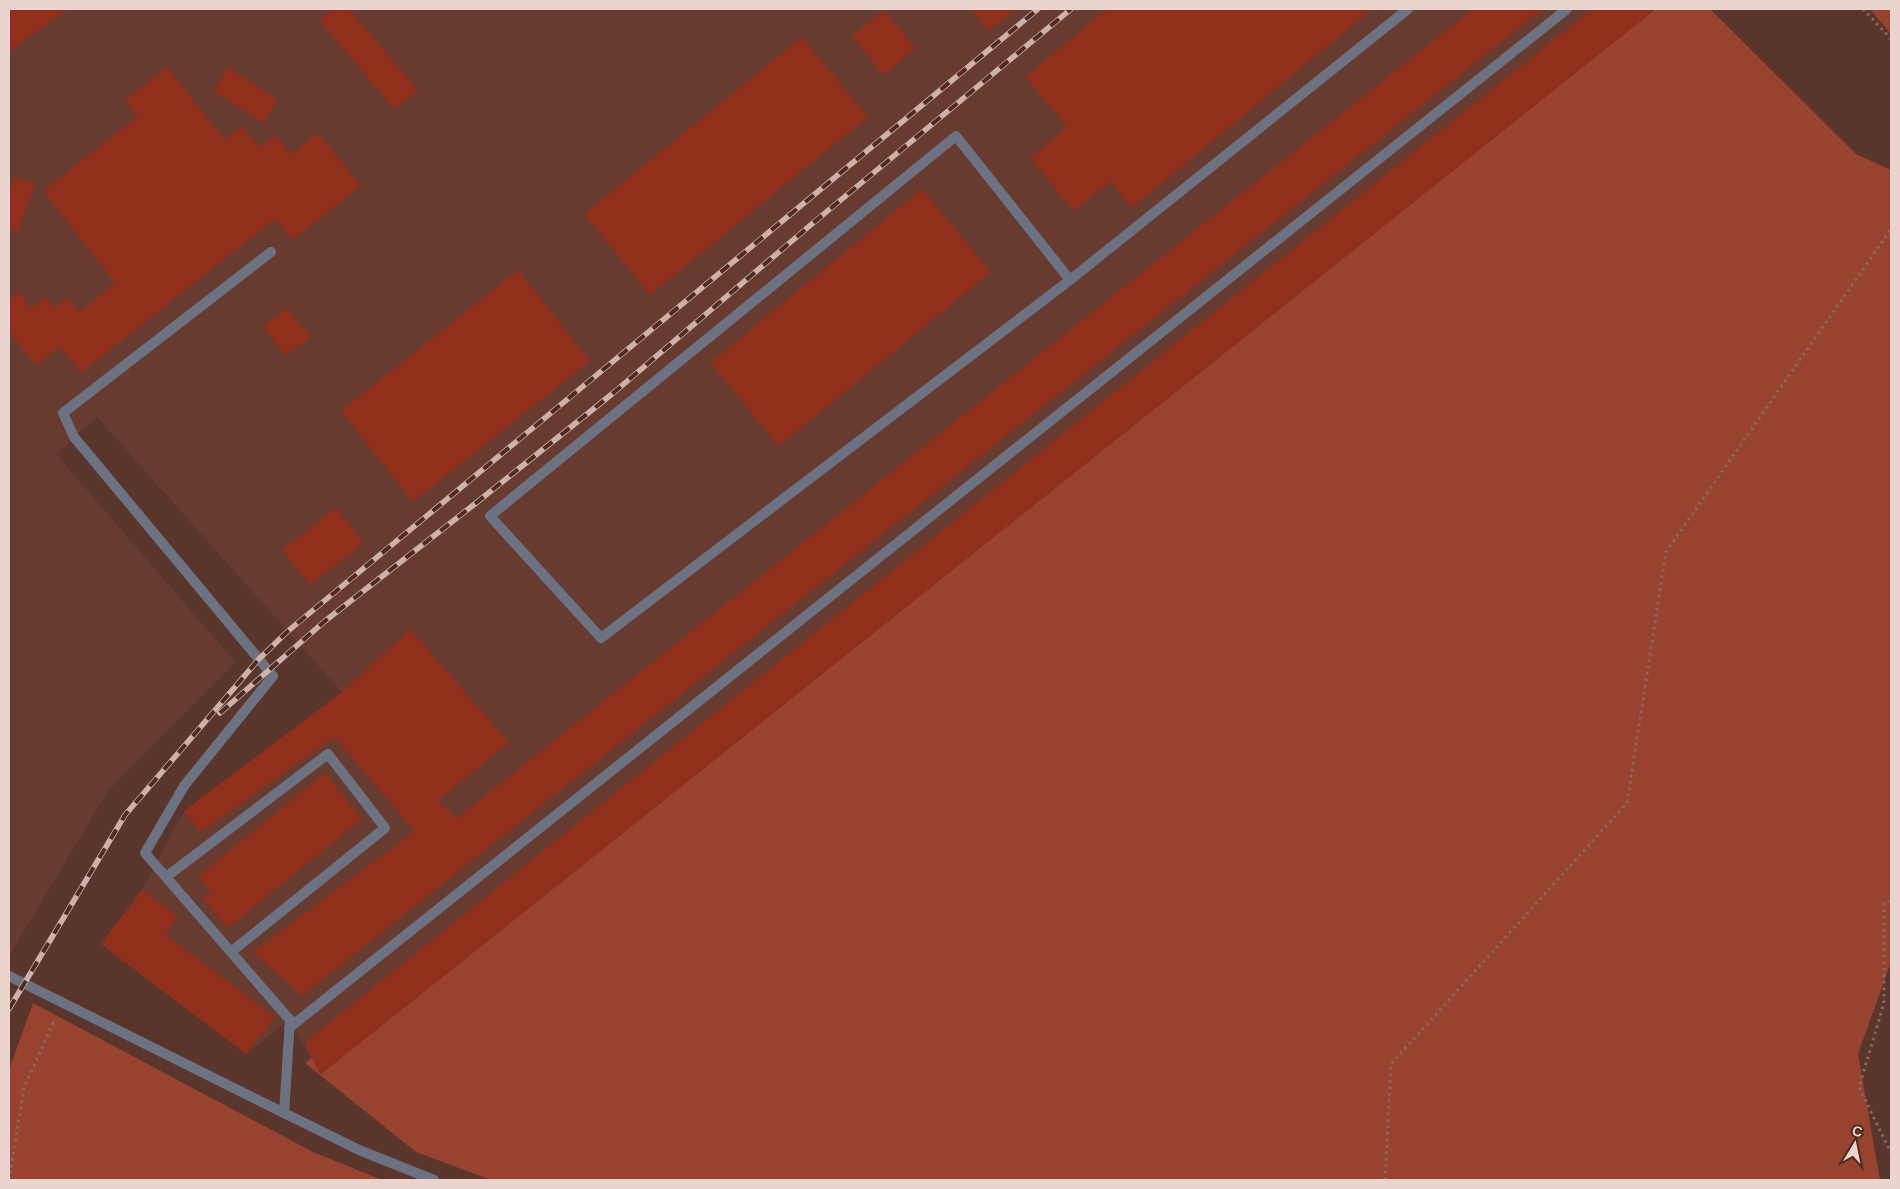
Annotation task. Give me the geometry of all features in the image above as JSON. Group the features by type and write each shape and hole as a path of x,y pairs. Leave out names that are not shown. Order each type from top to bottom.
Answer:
{"street":[{"path":"1070,280 956,136 490,516 601,638 1070,280 1408,9"},
{"path":"290,1028 1567,9"},
{"path":"271,252 63,414 74,437 273,676 184,786 145,853 290,1020 284,1113"},
{"path":"166,877 328,754 386,828 231,952"},
{"path":"9,976 359,1150 434,1180"}],"path":[{"path":"1863,9 1891,39"},
{"path":"1385,1180 1391,1064 1627,803 1666,552 1891,229"},
{"path":"1891,901 1884,904 1884,1003 1859,1087 1891,1153"},
{"path":"9,1180 24,1088 54,1021 67,1006"}],"shaded area":[{"path":"9,9 1656,9 320,1075 290,1020 246,1054 101,944 142,890 184,811 342,692 97,417 56,454 235,662 108,791 9,956"},
{"path":"1616,9 1710,9 1856,154 1891,170 1891,962 1858,1054 1880,1180 491,1180 416,1152 305,1063 438,961"},
{"path":"1870,9 1891,9 1891,34"},
{"path":"33,1003 313,1152 382,1180 9,1180 9,1070"}],"building":[{"path":"9,9 68,9 9,52"},
{"path":"332,9 349,9 418,90 395,110 319,20"},
{"path":"971,9 1016,9 989,31"},
{"path":"1107,9 1372,9 1132,208 1110,182 1074,211 1030,158 1067,127 1025,77"},
{"path":"1473,9 1543,9 302,996 253,952 415,831 334,737 201,832 184,811 342,692 410,629 509,742 438,801 457,818"},
{"path":"1592,9 1656,9 320,1075 305,1042"},
{"path":"884,10 915,48 883,75 852,36"},
{"path":"802,37 868,117 650,295 584,214"},
{"path":"167,67 225,140 242,126 259,147 275,135 291,154 318,133 361,186 292,240 275,219 81,373 60,347 36,365 9,332 9,300 19,292 31,308 46,296 54,308 67,297 79,312 115,283 43,191 138,116 125,100"},
{"path":"228,67 278,100 263,123 213,91"},
{"path":"15,177 35,184 18,233 9,230 9,195"},
{"path":"922,189 991,272 779,446 710,363"},
{"path":"518,270 590,361 413,502 341,411"},
{"path":"287,308 310,337 286,356 263,327"},
{"path":"336,508 364,543 310,585 282,550"},
{"path":"325,773 362,819 228,928 203,898 211,891 198,876"},
{"path":"142,890 178,917 165,934 275,1017 246,1054 101,944"}],"railway":[{"path":"9,1009 125,815 259,659 288,631 1038,9"},
{"path":"220,713 325,621 612,394 813,223 1071,9"}]}
